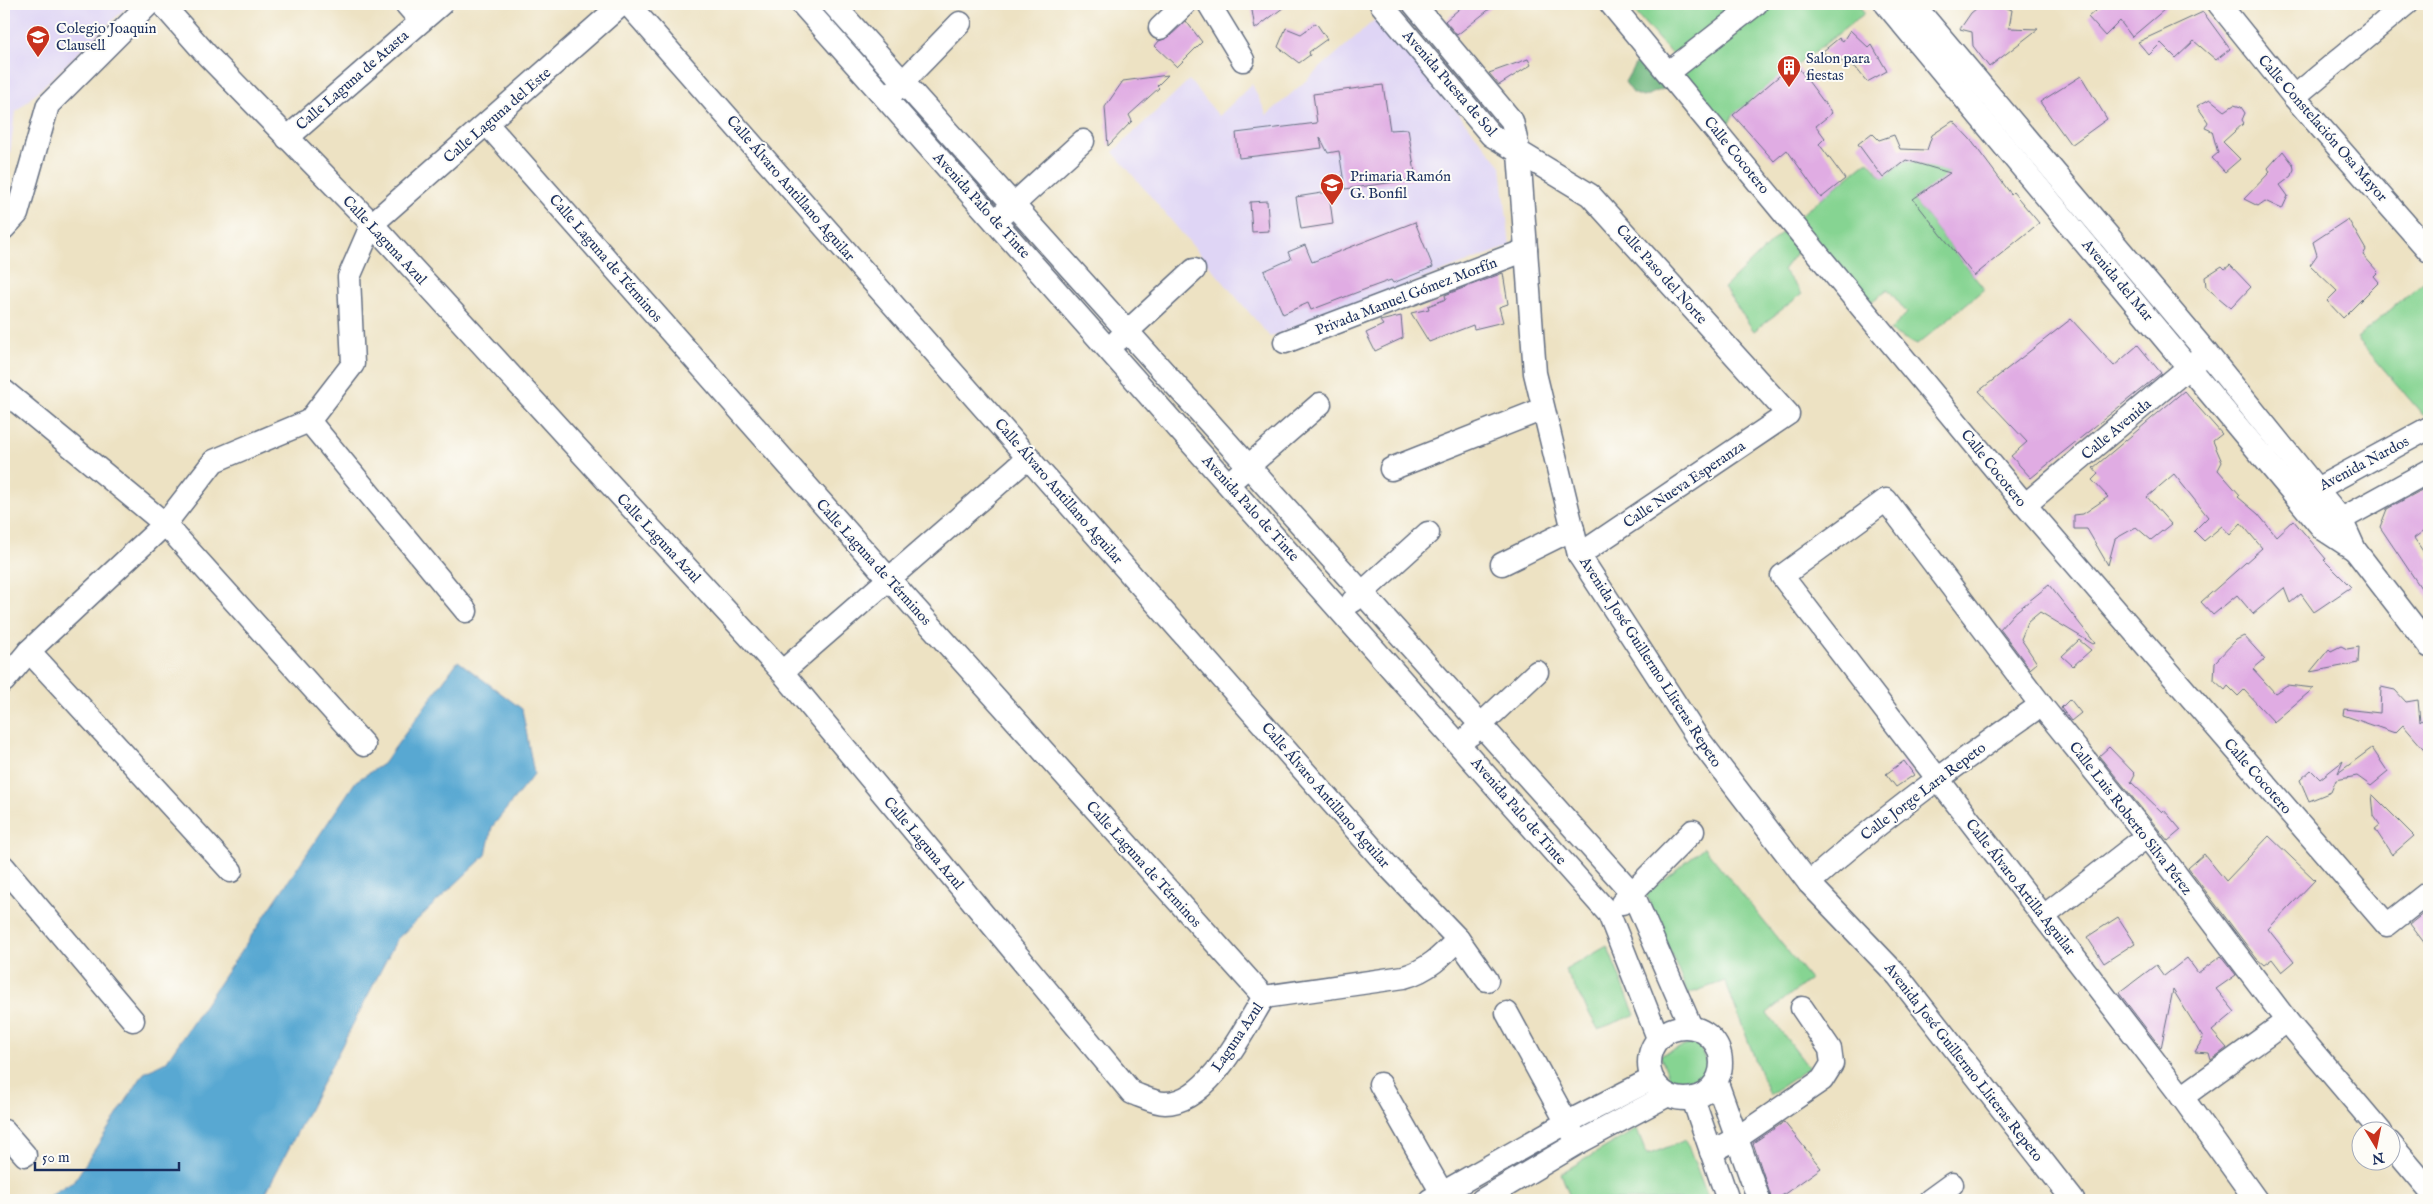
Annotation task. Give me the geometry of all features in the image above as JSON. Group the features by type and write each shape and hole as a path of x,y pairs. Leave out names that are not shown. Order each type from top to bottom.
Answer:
{"street":[{"path":"4,228 18,214 48,105 149,4"},
{"name":"Calle Laguna Azul","path":"162,4 207,55 372,224 782,672 1132,1093"},
{"path":"406,4 421,21"},
{"name":"Calle Laguna de Atasta","path":"287,138 441,4"},
{"name":"Calle Laguna del Este","path":"372,224 622,4"},
{"name":"Calle Álvaro Antillano Aguilar","path":"628,4 1387,865 1458,939 1487,980"},
{"name":"Avenida Palo de Tinte","path":"802,4 1461,744 1609,914 1658,1038"},
{"name":"Avenida Palo de Tinte","path":"834,4 1633,894 1691,1027"},
{"path":"1160,28 1185,4"},
{"path":"1209,4 1243,60"},
{"name":"Avenida Puesta de Sol","path":"1381,4 1491,135 1519,153"},
{"name":"Avenida Puesta de Sol","path":"1414,4 1512,121 1519,153"},
{"name":"Calle Cocotero","path":"1610,4 1669,72 2025,505 2387,925 2429,892"},
{"path":"1669,72 1756,4"},
{"name":"Avenida del Mar","path":"1886,4 2198,359"},
{"name":"Avenida del Mar","path":"1914,4 2198,359 2354,550 2429,646"},
{"name":"Calle Constelación Osa Mayor","path":"2219,4 2294,97 2429,251"},
{"path":"2294,97 2406,4"},
{"path":"886,98 904,82 960,23"},
{"path":"1424,55 1443,39"},
{"name":"Calle Laguna de Términos","path":"487,124 889,579 1264,997"},
{"path":"996,221 1082,141"},
{"name":"Avenida José Guillermo Lliteras Repeto","path":"1519,153 1535,373 1579,555 1697,737 1809,883 1898,976 2073,1200"},
{"name":"Calle Paso del Norte","path":"1519,153 1590,195 1788,414"},
{"path":"4,681 29,651 165,524 214,461 309,421 353,364 349,276 372,224"},
{"name":"Privada Manuel Gómez Morfín","path":"1285,342 1526,250"},
{"path":"1109,348 1194,270"},
{"name":"Calle Avenida","path":"2025,505 2198,359"},
{"path":"4,391 165,524 364,745"},
{"path":"1229,484 1320,404"},
{"path":"1391,469 1544,409"},
{"name":"Calle Nueva Esperanza","path":"1579,555 1788,414"},
{"path":"309,421 466,611"},
{"name":"Avenida Nardos","path":"2308,495 2429,428"},
{"path":"782,672 1029,457"},
{"path":"2332,524 2429,471"},
{"name":"Calle Luis Roberto Silva Pérez","path":"1782,576 1886,500 2041,705 2147,836 2287,1021 2373,1122"},
{"path":"1502,564 1573,530"},
{"path":"1343,611 1428,533"},
{"name":"Calle Álvaro Artilla Aguilar","path":"1782,576 2182,1097 2256,1200"},
{"path":"29,651 231,871"},
{"path":"1461,744 1537,672"},
{"name":"Calle Jorge Lara Repeto","path":"1809,883 1866,833 1936,779 2041,705"},
{"path":"1609,914 1633,894 1694,830"},
{"path":"2044,916 2147,836"},
{"path":"4,868 133,1020"},
{"path":"1264,997 1404,977 1420,972 1434,964 1458,939"},
{"name":"Laguna Azul","path":"1132,1093 1164,1103 1183,1100 1204,1085 1228,1056 1264,997"},
{"path":"1711,1152 1737,1138 1822,1080 1832,1064 1830,1049 1802,1008"},
{"path":"1507,1013 1578,1143"},
{"path":"2182,1097 2287,1021"},
{"path":"1691,1027 1702,1030 1712,1038 1719,1048 1722,1059 1722,1072 1717,1083 1706,1093 1693,1099 1680,1100 1668,1096 1659,1089 1652,1079 1648,1065 1651,1050 1658,1038 1673,1028 1691,1027"},
{"path":"1380,1084 1440,1198 1566,1123 1652,1079"},
{"path":"1717,1083 1759,1200"},
{"path":"1482,1200 1578,1143 1668,1096"},
{"path":"1693,1099 1728,1200"},
{"path":"4,1131 25,1155"},
{"path":"2400,1155 2429,1189"},
{"path":"1930,1200 1952,1184"}],"shaded area":[{"name":"Colegio Joaquin Clausell","path":"4,4 130,4 15,113 4,206"},
{"name":"Primaria Ramón G. Bonfil","path":"1379,16 1501,166 1510,246 1270,337 1113,152 1189,80 1219,116 1252,84 1267,115"}],"green space":[{"path":"1628,4 1724,4 1728,10 1674,57"},
{"path":"1757,4 1857,4 1865,13 1733,115 1724,134 1670,72"},
{"path":"1637,61 1652,66 1657,80 1663,81 1668,87 1643,97 1633,93 1625,82"},
{"path":"1906,160 1952,173 1913,199 1984,289 1917,345 1890,331 1907,313 1888,289 1867,305 1798,217 1868,161 1883,178"},
{"path":"1782,232 1799,249 1783,270 1802,294 1754,331 1724,288"},
{"path":"2429,277 2429,411 2423,415 2357,338"},
{"path":"1704,847 1810,979 1767,1013 1809,1068 1769,1095 1725,981 1688,994 1646,894"},
{"path":"1607,946 1635,1015 1598,1029 1565,970"},
{"path":"1698,1041 1711,1076 1674,1090 1660,1055"},
{"path":"1637,1129 1647,1155 1686,1140 1709,1200 1571,1200 1561,1173"}],"water":[{"path":"458,661 522,709 534,774 492,827 486,855 397,939 262,1200 47,1200 50,1195 75,1180 144,1073 166,1062 356,781 383,764"}],"building":[{"path":"1251,4 1288,4 1255,29"},
{"path":"1465,4 1496,4 1457,35 1445,21"},
{"path":"1982,4 1997,4 2012,10 2009,28 2038,29 1989,67 1973,46 1972,32 1960,29 1971,13"},
{"path":"2103,4 2171,4 2132,37 2120,21 2105,36 2088,17"},
{"path":"2203,12 2230,49 2216,60 2194,41 2176,58 2161,43 2149,55 2138,42"},
{"path":"1186,21 1202,42 1177,67 1155,46 1159,41 1169,37"},
{"path":"1316,23 1327,39 1309,52 1310,55 1299,63 1278,47 1286,28 1301,34"},
{"path":"1850,30 1869,48 1872,45 1887,71 1867,82 1856,68 1822,52 1839,38 1843,41"},
{"path":"1528,59 1531,65 1499,85 1489,73"},
{"name":"Salon para fiestas","path":"1791,66 1797,66 1832,113 1816,126 1825,138 1819,144 1845,179 1821,198 1787,150 1774,161 1733,115"},
{"path":"1168,75 1157,86 1159,88 1129,115 1132,121 1108,146 1105,107 1123,81"},
{"path":"2081,76 2107,119 2071,145 2040,102"},
{"path":"1383,85 1390,130 1408,129 1416,179 1345,189 1339,151 1328,153 1320,137 1322,148 1239,158 1236,133 1317,123 1313,94"},
{"path":"2210,99 2225,111 2234,105 2241,107 2245,113 2242,120 2244,123 2223,142 2240,159 2225,172 2212,158 2218,153 2212,131 2205,128 2208,122 2197,106"},
{"path":"1953,121 1970,139 2011,194 2013,192 2039,223 1974,276 1913,199 1950,173 1906,160 1883,178 1858,144 1872,133 1879,140 1894,135 1900,149 1927,150 1932,135"},
{"path":"2283,151 2293,164 2294,169 2292,176 2280,185 2288,196 2282,209 2265,201 2258,206 2244,199 2270,172 2268,168"},
{"path":"1329,193 1333,224 1301,229 1296,197"},
{"path":"1267,201 1269,231 1252,232 1250,202"},
{"path":"2348,219 2366,250 2363,255 2378,272 2374,276 2379,282 2343,318 2327,301 2337,291 2310,265 2317,255 2313,242"},
{"path":"1415,222 1433,267 1393,283 1391,280 1311,310 1308,303 1283,314 1264,271 1291,259 1288,252 1305,245 1312,262"},
{"path":"2230,265 2251,287 2231,308 2206,287 2205,277 2222,266 2225,269"},
{"path":"1503,273 1508,304 1499,307 1503,322 1474,329 1473,325 1429,342 1411,313 1429,309 1428,306 1446,299 1445,295"},
{"path":"1401,316 1403,338 1375,351 1366,333 1383,325 1380,321"},
{"path":"2071,319 2114,366 2138,345 2161,373 2031,478 2011,456 2027,442 1979,391"},
{"path":"2184,391 2222,434 2213,441 2222,462 2218,470 2240,495 2238,497 2258,514 2276,536 2293,520 2326,559 2324,560 2351,587 2314,612 2301,594 2290,603 2284,588 2253,614 2237,595 2213,615 2201,602 2262,548 2241,523 2230,535 2222,526 2204,541 2194,531 2208,517 2174,474 2147,497 2171,524 2151,540 2136,527 2115,539 2108,565 2087,529 2074,529 2074,515 2083,514 2108,497 2092,480 2098,474 2093,468"},
{"path":"2429,486 2429,527 2414,538 2429,560 2429,600 2380,527 2387,509"},
{"path":"2049,585 2095,643 2093,644 2040,612 2028,622 2021,639 2037,663 2030,669 2000,629 2013,614"},
{"path":"2244,636 2265,659 2253,669 2275,693 2287,685 2314,688 2274,722 2244,690 2238,696 2228,686 2225,690 2214,680 2215,662 2236,640"},
{"path":"2079,640 2091,650 2073,666 2062,656"},
{"path":"2341,646 2347,649 2359,647 2358,663 2310,672 2329,649 2331,651"},
{"path":"2381,687 2395,690 2406,702 2418,700 2420,722 2429,714 2429,755 2403,725 2395,733 2343,715 2344,709 2380,713"},
{"path":"2070,699 2081,713 2071,721 2061,708"},
{"path":"2109,747 2135,774 2131,782 2162,812 2164,810 2181,830 2168,841 2099,756"},
{"path":"2372,748 2388,772 2371,786 2357,776 2336,780 2331,792 2309,801 2300,780 2311,770 2320,779 2343,761 2338,773"},
{"path":"1904,761 1914,775 1896,787 1886,774"},
{"path":"2372,794 2414,836 2392,855 2375,829 2380,825 2374,816"},
{"path":"2269,836 2315,880 2268,929 2294,962 2282,972 2272,959 2264,965 2257,959 2188,868 2204,854 2226,881"},
{"path":"2429,909 2429,949 2410,924"},
{"path":"2118,917 2135,943 2104,963 2087,937"},
{"path":"2221,956 2236,975 2216,989 2235,1012 2212,1031 2227,1048 2211,1060 2209,1053 2195,1052 2203,1038 2173,990 2161,1048 2119,993 2156,965 2164,976 2187,958 2198,973"},
{"path":"1784,1122 1821,1168 1776,1200 1772,1200 1753,1143"}],"place":[{"name":"Colegio Joaquin Clausell","path":"38,58"},
{"name":"Salon para fiestas","path":"1789,88"},
{"name":"Primaria Ramón G. Bonfil","path":"1332,206"}]}
